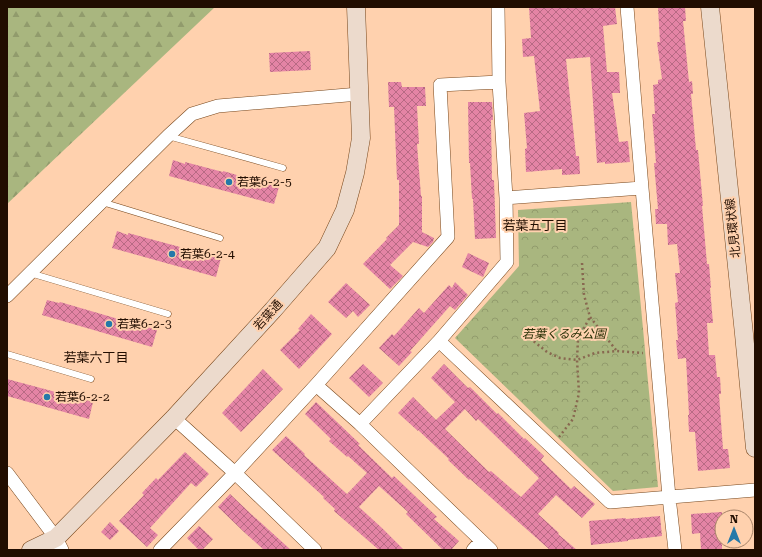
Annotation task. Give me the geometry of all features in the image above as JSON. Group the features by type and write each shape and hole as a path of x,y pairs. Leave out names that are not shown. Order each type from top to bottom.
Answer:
{"street":[{"name":"若葉通","path":"31,550 59,544 273,310 326,248 345,210 355,173 361,138 356,7"},
{"path":"360,424 439,341 507,262 506,198 498,7"},
{"path":"628,7 642,188 675,550"},
{"name":"北見環状線","path":"710,7 750,333 755,448"},
{"path":"160,550 235,473 316,385 448,237 440,85 500,82"},
{"path":"7,296 192,114 218,106 359,94"},
{"path":"506,198 642,188"},
{"path":"439,341 610,502 755,490"},
{"path":"316,385 360,424 477,546 491,550"},
{"path":"174,418 235,473 316,550"},
{"path":"7,473 12,487 59,544"}],"lane":[{"path":"168,136 282,168"},
{"path":"102,202 220,238"},
{"path":"30,273 168,314"},
{"path":"7,354 91,379"}],"path":[{"path":"582,263 584,295 590,317 617,351"},
{"path":"551,447 572,420 579,393 577,360 578,339 590,317"},
{"path":"526,335 548,352 560,358 577,360 596,353 617,351 657,355"}],"green space":[{"path":"7,7 215,7 7,204"},
{"name":"若葉くるみ公園","path":"631,202 658,487 613,491 455,338 519,266 518,210"}],"building":[{"path":"529,7 615,7 617,24 603,26 607,72 619,72 620,93 612,93 619,142 628,141 630,162 605,164 605,162 597,163 590,57 566,59 576,156 579,156 580,174 562,175 562,169 526,172 525,149 527,148 524,113 540,111 534,56 523,57 522,39 531,38"},
{"path":"658,7 685,7 686,21 683,21 689,82 692,81 693,94 691,94 696,150 698,150 707,264 709,264 711,288 713,323 707,323 709,355 715,355 717,377 720,377 721,394 719,394 723,449 728,449 730,468 698,471 695,432 689,432 686,358 678,359 676,340 678,340 675,303 678,302 675,273 680,273 677,244 668,245 667,224 656,224 655,209 658,209 652,114 655,114 653,85 658,84 658,80 662,79 657,42 660,42"},
{"path":"310,51 311,70 270,72 269,53"},
{"path":"388,82 401,82 402,87 425,87 426,106 417,106 419,144 417,144 422,196 422,232 434,238 433,242 428,247 413,242 390,265 403,276 390,289 363,264 399,225 399,180 397,180 394,107 389,107"},
{"path":"468,102 492,102 492,180 494,180 496,238 475,239 469,163"},
{"name":"若葉6-2-5","path":"173,160 185,164 185,162 223,171 279,187 274,204 169,176"},
{"name":"若葉6-2-4","path":"117,231 221,258 216,277 112,248"},
{"path":"468,253 489,263 483,277 462,267"},
{"path":"455,282 468,295 455,310 450,306 410,351 412,352 399,366 379,348 392,334 394,336 419,308 424,313 449,285 452,288"},
{"path":"346,283 370,305 358,317 353,311 346,318 328,302"},
{"name":"若葉6-2-3","path":"47,300 60,302 132,323 133,319 145,323 144,326 157,330 152,347 42,315"},
{"path":"311,314 332,334 299,369 280,350 300,330 298,329"},
{"path":"363,364 383,383 369,397 349,378"},
{"path":"444,364 468,388 470,387 497,414 498,413 524,439 525,438 544,456 541,460 571,489 574,486 595,504 582,518 556,495 538,514 577,550 550,550 470,479 469,480 448,460 449,459 398,413 413,397 436,420 455,402 431,378","holes":["465,409 476,421 478,419 539,478 521,497 491,471 489,472 445,429"]},
{"path":"263,369 283,389 241,432 222,413"},
{"name":"若葉6-2-2","path":"7,379 93,402 89,419 7,396"},
{"path":"316,402 360,444 358,445 392,478 394,476 437,517 434,519 459,541 451,550 443,550 406,514 408,512 379,486 359,507 404,550 379,550 334,511 335,509 323,498 324,497 272,450 286,436 305,454 304,455 347,494 367,473 329,441 331,439 305,414"},
{"path":"185,452 209,474 196,487 191,483 150,528 158,535 147,547 119,521 144,495 142,493 156,478 158,480"},
{"path":"230,494 291,550 264,550 244,532 218,507"},
{"path":"714,513 714,549 722,550 701,550 700,533 692,534 691,514"},
{"path":"660,516 662,536 591,545 589,521"},
{"path":"110,522 119,531 110,540 101,532"},
{"path":"199,526 213,539 202,550 199,550 187,538"}],"place":[{"name":"若葉6-2-5","path":"229,182"},
{"name":"若葉6-2-4","path":"172,254"},
{"name":"若葉6-2-3","path":"109,324"},
{"name":"若葉6-2-2","path":"47,397"}],"district":[{"name":"若葉五丁目","path":"535,225"},
{"name":"若葉六丁目","path":"96,357"}]}
